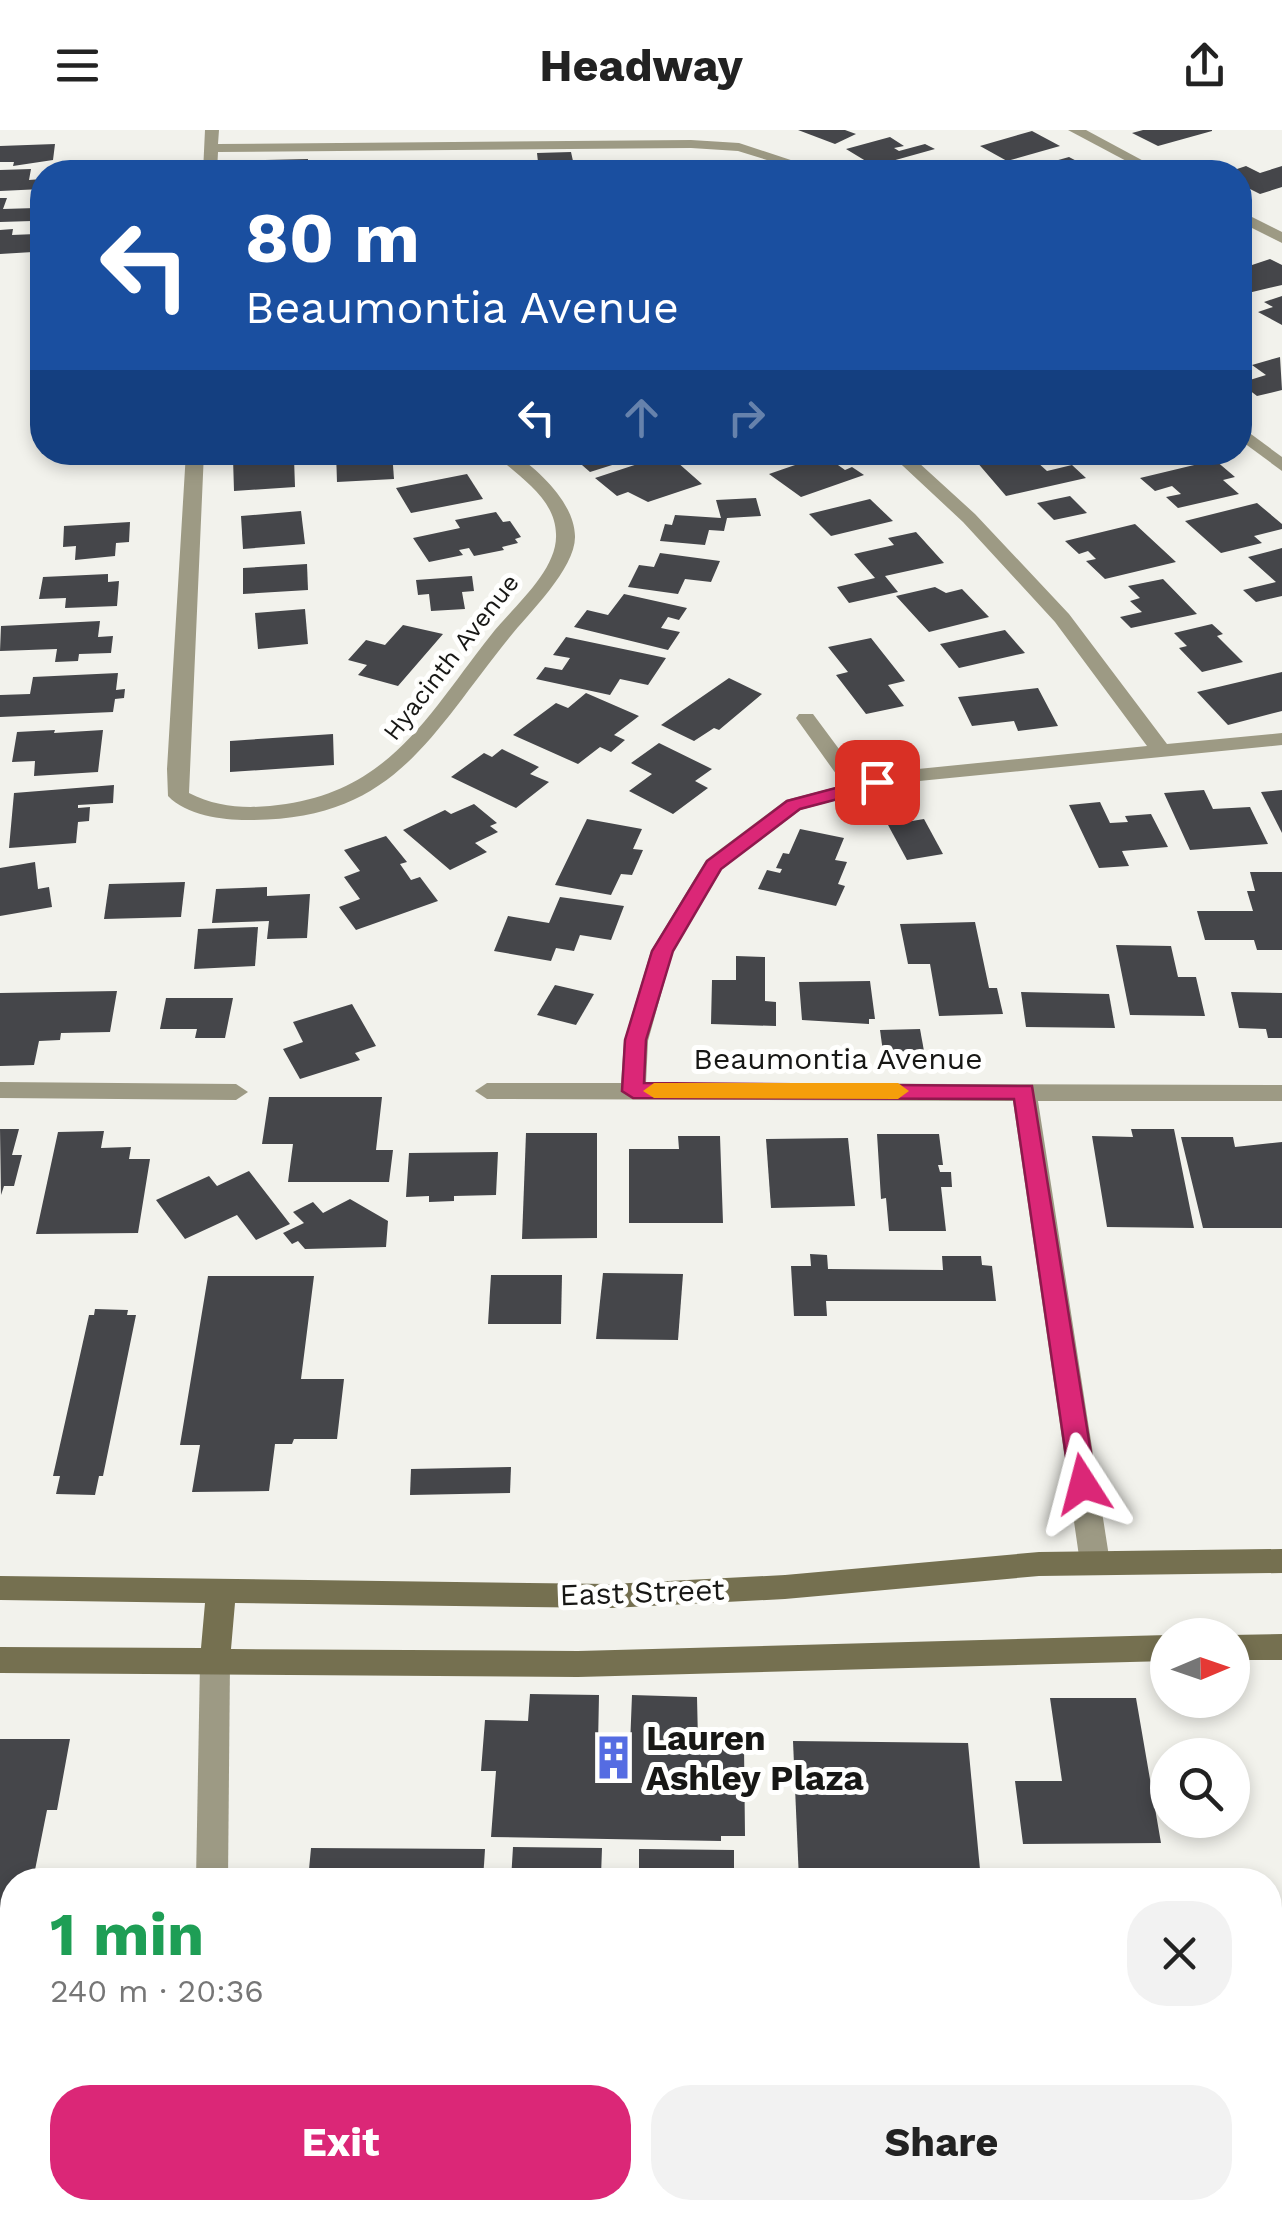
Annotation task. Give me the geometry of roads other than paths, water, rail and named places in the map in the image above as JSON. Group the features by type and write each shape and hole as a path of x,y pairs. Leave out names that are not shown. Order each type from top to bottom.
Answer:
{"main road":[{"name":"East Street","path":"0,1588 611,1596 1096,1562 1282,1561"},
{"path":"215,1662 221,1590"},
{"path":"1250,1647 1282,1647"},
{"path":"0,1660 578,1664 1150,1648"}],"street":[{"path":"211,160 212,130"},
{"path":"1075,130 1134,160"},
{"path":"212,148 692,144 739,147 781,160"},
{"path":"1252,222 1282,238"},
{"path":"1252,441 1282,466"},
{"name":"Hyacinth Avenue","path":"194,465 176,769 179,796 196,806 235,815 284,812 337,801 375,785 406,758 564,550 562,518 542,489 515,465"},
{"path":"911,465 970,518 1062,618 1163,753"},
{"path":"806,718 857,788"},
{"path":"633,1091 636,1040 662,951 714,865 794,805 898,777 1282,739"},
{"path":"0,1090 236,1092"},
{"name":"Beaumontia Avenue","path":"487,1091 1282,1092"},
{"path":"1024,1091 1096,1562"},
{"path":"212,1868 215,1662"}],"place":[{"name":"Lauren Ashley Plaza","path":"613,1758"}]}
